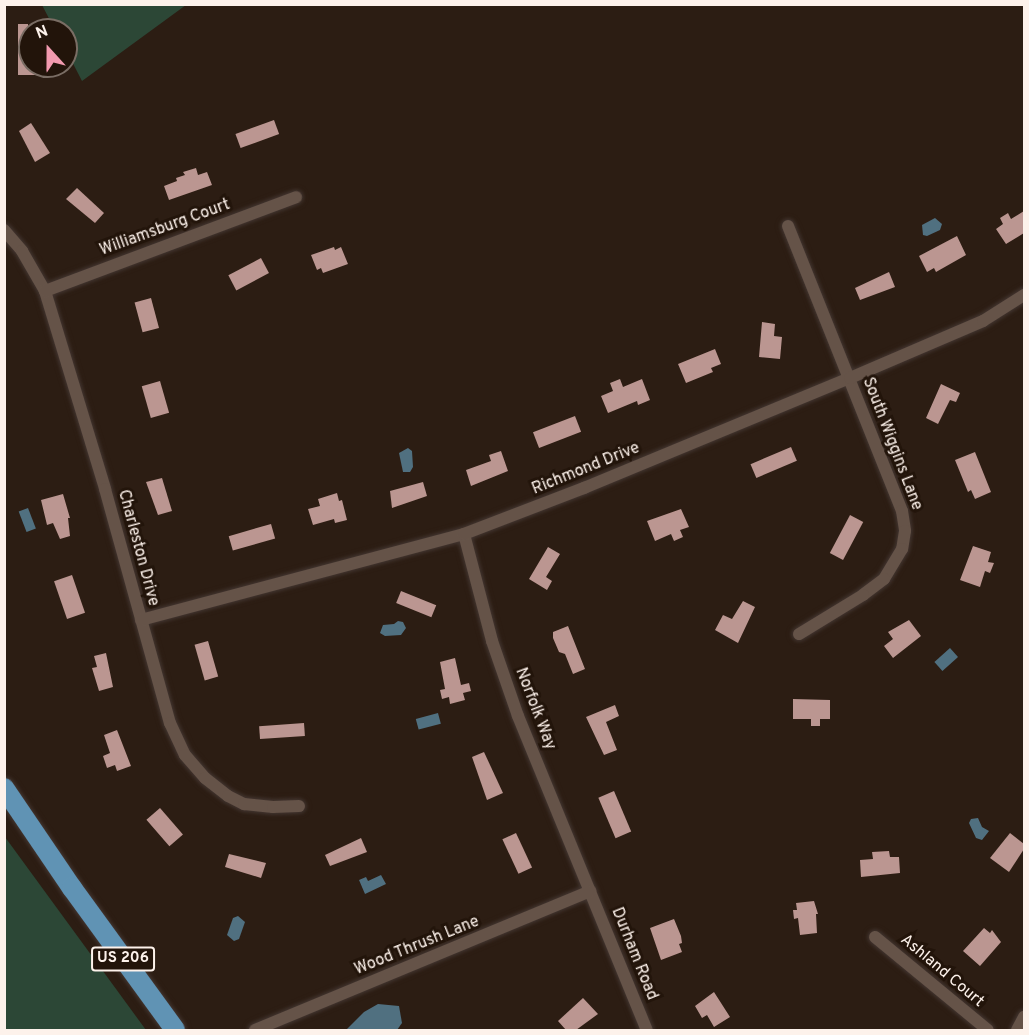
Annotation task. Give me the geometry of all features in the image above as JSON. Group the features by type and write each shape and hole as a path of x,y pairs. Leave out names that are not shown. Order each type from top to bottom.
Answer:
{"highway":[{"name":"US 206","path":"4,788 72,888 175,1030"}],"street":[{"name":"Williamsburg Court","path":"45,291 296,197"},
{"name":"South Wiggins Lane","path":"788,226 902,511 905,531 902,549 884,579 863,595 799,634"},
{"name":"Charleston Drive","path":"4,230 22,251 45,291 105,489 170,723 185,755 198,770 228,796 244,804 273,807 299,806"},
{"name":"Richmond Drive","path":"141,620 464,534 584,488 850,378 983,321 1024,295"},
{"name":"Norfolk Way","path":"464,534 492,641 518,716 590,891"},
{"name":"Wood Thrush Lane","path":"255,1030 590,891"},
{"name":"Durham Road","path":"590,891 647,1030"},
{"name":"Ashland Court","path":"875,937 988,1030"},
{"path":"1017,1030 1024,1017"}],"green space":[{"path":"42,5 186,5 82,81 78,73 78,18 49,18"},
{"path":"5,837 146,1030 5,1030"}],"water":[{"path":"935,218 942,224 940,230 927,236 923,235 922,225"},
{"path":"408,448 412,451 413,467 410,472 403,472 399,453"},
{"path":"28,508 36,529 27,532 19,512"},
{"path":"398,621 403,622 406,628 401,635 385,636 380,633 383,625 394,624"},
{"path":"950,648 958,657 942,671 934,662"},
{"path":"438,713 441,724 419,730 416,719"},
{"path":"978,818 982,827 989,831 982,840 976,838 969,823 971,819"},
{"path":"381,875 386,884 365,894 359,880 366,877 368,881"},
{"path":"238,916 245,922 239,939 234,941 227,935 233,918"},
{"path":"378,1004 399,1006 402,1023 397,1030 346,1030 364,1012"}],"building":[{"path":"274,120 279,134 241,148 235,134"},
{"path":"31,123 50,153 35,162 19,131"},
{"path":"196,168 198,175 207,172 212,185 169,200 164,186 177,181 176,178 185,175 183,172"},
{"path":"77,188 104,213 95,223 66,199"},
{"path":"1024,211 1024,233 1006,244 996,229 1003,224 1000,218 1008,213 1011,219"},
{"path":"957,236 966,255 936,272 934,268 927,272 919,256"},
{"path":"334,247 335,250 341,247 348,264 323,273 321,268 317,270 311,255"},
{"path":"261,258 269,273 236,290 228,275"},
{"path":"889,272 895,287 860,300 855,288"},
{"path":"151,298 159,328 143,332 135,302"},
{"path":"762,322 775,324 774,336 782,337 780,359 759,357"},
{"path":"715,349 721,364 711,368 713,372 686,383 678,364"},
{"path":"620,379 623,387 642,379 650,400 638,405 637,401 608,413 601,396 613,391 610,383"},
{"path":"160,381 169,413 151,418 142,386"},
{"path":"941,384 960,393 956,402 950,400 938,424 926,418"},
{"path":"575,416 581,432 539,448 533,432"},
{"path":"791,447 797,461 756,478 750,464"},
{"path":"501,451 508,471 471,486 466,470 491,461 489,455"},
{"path":"975,452 991,492 975,499 971,490 968,492 955,460"},
{"path":"162,478 172,511 158,515 146,482"},
{"path":"423,482 427,496 392,508 390,491"},
{"path":"337,493 339,501 342,500 347,520 335,523 334,519 313,525 308,509 320,506 318,499"},
{"path":"63,494 70,518 68,518 70,536 60,539 53,523 47,525 41,500"},
{"path":"681,509 689,527 680,530 683,537 674,541 671,534 655,541 647,521"},
{"path":"850,515 863,522 843,560 830,553"},
{"path":"271,524 275,538 233,551 229,536"},
{"path":"973,546 991,552 988,562 994,563 990,573 985,571 980,587 960,580"},
{"path":"548,547 560,554 546,577 552,581 547,590 529,579"},
{"path":"72,575 85,613 67,619 54,581"},
{"path":"401,591 436,605 431,617 396,603"},
{"path":"743,601 755,607 738,643 715,630 723,615 732,619"},
{"path":"909,620 921,636 893,658 884,646 893,639 888,632"},
{"path":"568,626 585,669 573,674 565,654 559,652 553,638 553,632"},
{"path":"208,641 218,677 205,680 195,645"},
{"path":"106,653 113,687 99,691 92,668 97,667 94,656"},
{"path":"455,658 461,685 469,683 471,691 463,693 465,700 450,704 449,697 442,699 440,690 445,689 440,662"},
{"path":"793,699 830,700 830,719 820,719 820,726 811,726 811,719 793,719"},
{"path":"615,705 619,716 606,722 617,750 604,755 586,717"},
{"path":"304,723 305,736 260,739 259,726"},
{"path":"117,730 131,766 117,771 115,765 107,768 103,756 110,753 104,735"},
{"path":"484,752 503,793 487,800 472,757"},
{"path":"614,791 631,832 616,838 598,798"},
{"path":"160,808 183,834 169,846 146,820"},
{"path":"516,833 532,867 518,874 502,839"},
{"path":"1010,833 1024,844 1024,849 1009,872 990,858"},
{"path":"361,838 367,852 330,866 325,855"},
{"path":"889,851 890,857 899,857 900,873 861,877 860,860 873,859 872,852"},
{"path":"229,854 266,863 261,878 225,867"},
{"path":"814,901 818,914 816,914 817,933 800,935 798,918 794,919 793,910 797,910 796,903"},
{"path":"674,919 681,936 682,943 679,944 682,952 661,960 650,928"},
{"path":"984,928 990,933 992,930 1001,942 980,966 963,951"},
{"path":"714,992 730,1017 714,1027 707,1015 702,1018 695,1006"},
{"path":"583,998 598,1014 576,1030 566,1030 558,1021"}]}
